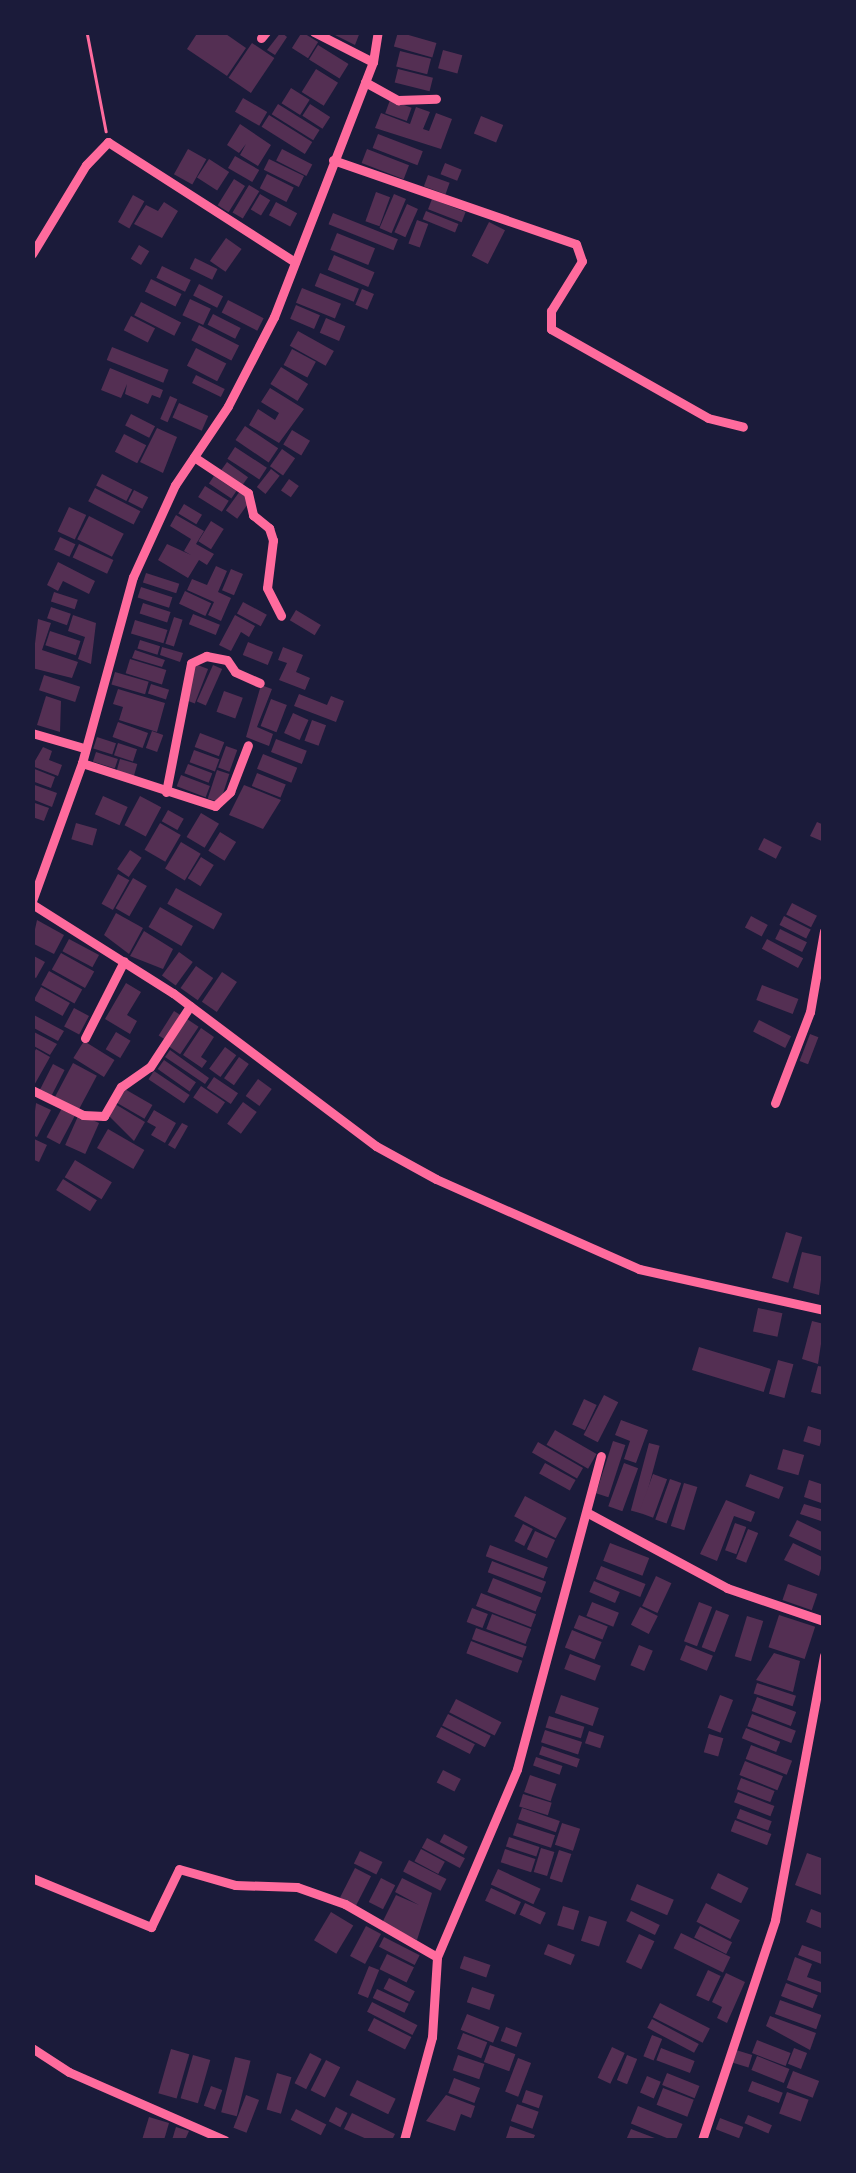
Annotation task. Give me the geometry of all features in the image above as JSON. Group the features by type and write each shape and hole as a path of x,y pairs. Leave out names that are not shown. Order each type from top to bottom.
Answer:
{"street":[{"path":"314,32 373,62"},
{"path":"378,32 373,62 257,354 194,458 132,577 82,762 32,902 190,1006 376,1146 436,1179 639,1269 824,1310"},
{"path":"365,82 398,100 436,99"},
{"path":"32,254 86,165 108,142 295,262"},
{"path":"333,160 576,244 582,261 551,311 551,329 708,418 743,427"},
{"path":"194,458 248,493 253,515 268,528 273,540 267,588 280,616"},
{"path":"166,792 191,663 206,656 227,660 235,672 260,683"},
{"path":"32,734 84,748"},
{"path":"82,762 166,792 220,804 248,744"},
{"path":"775,1103 810,1012 824,931"},
{"path":"85,1038 124,962"},
{"path":"32,1090 83,1115 104,1116 122,1087 150,1067 190,1006"},
{"path":"404,2140 432,2037 437,1957 517,1769 602,1456"},
{"path":"588,1513 727,1588 824,1621"},
{"path":"702,2140 775,1920 824,1656"},
{"path":"812,1714 824,1719"},
{"path":"32,1878 151,1928 179,1869 235,1886 297,1887 344,1904 437,1957"},
{"path":"32,2048 69,2072 225,2140"}],"path":[{"path":"87,32 108,142"}],"building":[{"path":"198,32 223,32 246,48 227,76 187,49"},
{"path":"281,32 287,37 275,55 267,50"},
{"path":"302,32 318,42 308,58 292,48"},
{"path":"329,32 360,32 355,45"},
{"path":"398,32 436,43 432,57 394,46"},
{"path":"252,43 274,58 251,93 229,78"},
{"path":"318,45 349,64 340,78 309,59"},
{"path":"443,50 462,55 457,74 438,68"},
{"path":"400,51 431,59 427,74 396,67"},
{"path":"316,69 338,83 324,106 302,92"},
{"path":"398,69 433,78 430,91 395,83"},
{"path":"291,88 310,100 300,115 281,103"},
{"path":"243,98 267,112 259,126 235,112"},
{"path":"390,100 412,108 407,121 385,113"},
{"path":"278,104 320,130 313,140 272,114"},
{"path":"310,104 330,117 323,129 302,116"},
{"path":"416,107 430,112 423,129 429,131 436,113 452,119 441,149 375,128 381,113 410,124"},
{"path":"269,115 312,142 305,154 262,127"},
{"path":"481,116 503,125 496,143 474,134"},
{"path":"240,124 271,145 258,166 240,155 246,144 239,153 227,145"},
{"path":"378,134 423,151 417,165 373,148"},
{"path":"188,149 206,159 192,185 174,174"},
{"path":"282,149 312,164 306,176 276,161"},
{"path":"367,149 409,165 404,179 362,163"},
{"path":"235,156 259,170 252,182 228,168"},
{"path":"209,159 229,172 217,191 197,177"},
{"path":"269,159 304,176 299,187 264,170"},
{"path":"445,163 462,170 457,181 441,174"},
{"path":"267,174 294,188 286,202 260,188"},
{"path":"428,175 450,183 446,194 424,186"},
{"path":"234,179 245,186 229,212 218,205"},
{"path":"249,185 259,191 243,219 233,212"},
{"path":"376,192 390,197 379,226 365,221"},
{"path":"260,194 270,200 261,216 251,209"},
{"path":"394,194 406,199 392,233 380,228"},
{"path":"133,195 144,201 129,228 118,222"},
{"path":"432,199 466,212 462,222 428,209"},
{"path":"164,202 178,211 162,238 134,224 146,205 158,211"},
{"path":"276,202 297,213 290,227 269,215"},
{"path":"407,204 418,209 405,237 394,232"},
{"path":"426,211 458,224 455,232 423,219"},
{"path":"333,213 398,239 393,250 329,224"},
{"path":"417,220 428,224 420,248 408,243"},
{"path":"489,222 505,230 488,264 472,256"},
{"path":"337,233 375,248 368,265 330,250"},
{"path":"226,238 242,249 226,272 210,261"},
{"path":"139,245 149,251 141,265 131,259"},
{"path":"334,255 375,272 368,287 328,270"},
{"path":"195,258 217,269 212,280 190,269"},
{"path":"162,266 191,280 185,292 156,278"},
{"path":"320,273 359,289 354,302 315,286"},
{"path":"151,279 182,294 175,306 145,292"},
{"path":"199,284 223,296 217,308 193,296"},
{"path":"302,288 341,304 335,319 296,303"},
{"path":"362,289 374,294 367,310 355,305"},
{"path":"190,299 211,309 203,325 182,315"},
{"path":"228,300 264,318 257,331 222,312"},
{"path":"141,302 181,322 174,336 134,315"},
{"path":"296,305 320,315 314,329 290,319"},
{"path":"213,314 241,328 235,339 208,325"},
{"path":"131,316 155,328 148,343 124,330"},
{"path":"326,318 345,326 339,341 320,333"},
{"path":"199,325 239,345 231,361 191,340"},
{"path":"298,331 334,351 326,366 290,346"},
{"path":"112,347 169,370 163,383 107,360"},
{"path":"196,348 226,363 217,381 187,366"},
{"path":"292,349 316,362 307,378 284,365"},
{"path":"281,367 308,384 298,401 270,384"},
{"path":"110,368 163,390 160,398 152,395 148,404 125,394 127,384 121,398 101,390"},
{"path":"196,375 225,389 221,397 192,383"},
{"path":"270,388 304,409 279,443 249,425 258,409 275,420 279,413 261,402"},
{"path":"170,396 177,399 168,422 160,419"},
{"path":"179,403 208,416 202,431 172,418"},
{"path":"131,414 155,426 149,438 125,426"},
{"path":"245,426 278,448 269,462 235,440"},
{"path":"157,428 177,437 163,473 140,462"},
{"path":"292,430 310,441 301,455 283,445"},
{"path":"124,434 146,445 137,463 115,452"},
{"path":"235,447 267,468 259,479 227,459"},
{"path":"282,449 295,458 283,475 270,466"},
{"path":"227,462 248,477 242,486 221,471"},
{"path":"271,469 280,476 266,494 257,487"},
{"path":"102,474 132,489 126,501 96,486"},
{"path":"214,476 236,491 231,499 209,483"},
{"path":"289,479 299,486 291,497 281,490"},
{"path":"205,486 229,501 222,512 198,497"},
{"path":"95,488 140,511 134,525 88,501"},
{"path":"134,490 148,497 142,509 128,502"},
{"path":"240,491 251,499 237,519 226,510"},
{"path":"184,504 202,515 196,524 178,513"},
{"path":"69,507 86,515 75,540 58,531"},
{"path":"176,515 204,531 196,544 214,554 207,565 199,560 188,578 158,560 167,544 191,555 184,551 191,539 170,526"},
{"path":"89,516 124,534 112,557 77,539"},
{"path":"211,521 224,529 211,549 198,541"},
{"path":"60,537 75,544 69,557 54,550"},
{"path":"79,544 113,560 107,574 73,558"},
{"path":"58,562 95,581 89,594 63,581 58,591 47,585"},
{"path":"216,566 227,571 218,592 231,598 221,621 208,615 214,602 187,590 192,579 207,585"},
{"path":"231,569 243,574 234,595 222,590"},
{"path":"146,573 179,584 176,593 143,583"},
{"path":"141,587 172,597 169,608 138,597"},
{"path":"185,591 211,603 205,616 179,604"},
{"path":"54,592 78,600 75,609 51,602"},
{"path":"243,602 267,615 261,626 237,613"},
{"path":"143,603 171,612 167,622 140,613"},
{"path":"51,607 71,614 67,625 47,618"},
{"path":"296,610 321,625 315,635 290,620"},
{"path":"193,614 220,625 216,635 189,624"},
{"path":"73,615 96,623 91,664 78,659 85,637 68,631"},
{"path":"235,615 255,626 249,637 241,632 231,651 219,645"},
{"path":"174,617 183,620 174,646 165,644"},
{"path":"38,619 51,623 42,650 78,662 72,678 32,668"},
{"path":"135,620 168,630 163,643 131,633"},
{"path":"50,631 80,641 76,655 45,645"},
{"path":"140,640 160,646 157,655 137,649"},
{"path":"248,642 273,652 268,665 243,655"},
{"path":"162,647 183,653 180,662 160,655"},
{"path":"283,647 303,655 296,672 310,678 305,690 279,680 287,663 278,660"},
{"path":"135,650 165,660 162,667 132,658"},
{"path":"130,659 166,670 162,684 126,673"},
{"path":"195,664 208,669 195,704 182,699"},
{"path":"213,665 222,669 206,706 197,702"},
{"path":"115,672 149,682 145,694 111,684"},
{"path":"44,675 80,687 75,702 39,690"},
{"path":"151,684 169,690 166,699 148,694"},
{"path":"261,685 272,689 257,727 273,734 269,746 246,737"},
{"path":"118,689 165,703 157,732 119,720 123,707 113,704"},
{"path":"224,691 243,698 235,719 216,712"},
{"path":"299,694 327,705 331,696 344,701 336,722 294,706"},
{"path":"46,696 61,701 60,732 37,725"},
{"path":"271,699 287,705 276,732 261,726"},
{"path":"293,713 309,720 300,740 284,733"},
{"path":"312,720 326,725 319,746 304,741"},
{"path":"118,722 148,733 143,748 113,737"},
{"path":"152,731 163,735 157,752 146,748"},
{"path":"200,733 224,742 219,756 195,747"},
{"path":"97,737 116,743 112,755 93,748"},
{"path":"276,739 307,751 302,764 271,752"},
{"path":"118,743 137,749 133,762 114,755"},
{"path":"226,746 237,750 229,772 218,768"},
{"path":"43,747 52,751 49,760 62,765 58,776 32,766"},
{"path":"194,750 219,759 215,771 190,762"},
{"path":"96,752 118,759 115,769 93,762"},
{"path":"263,754 297,768 291,783 257,769"},
{"path":"120,759 137,764 133,778 116,773"},
{"path":"188,764 212,773 209,783 184,773"},
{"path":"32,768 55,777 51,788 32,781"},
{"path":"217,770 229,774 220,803 208,799"},
{"path":"257,773 286,785 280,798 252,786"},
{"path":"181,775 210,786 206,797 177,786"},
{"path":"32,784 57,793 52,807 32,799"},
{"path":"244,785 281,800 263,829 229,815"},
{"path":"103,796 128,807 120,825 95,814"},
{"path":"140,796 161,807 146,836 125,825"},
{"path":"32,802 49,808 44,821 32,817"},
{"path":"168,810 184,819 177,830 162,821"},
{"path":"201,813 219,824 205,848 187,837"},
{"path":"817,822 824,825 824,842 810,836"},
{"path":"76,823 97,829 92,845 71,839"},
{"path":"160,823 181,835 165,862 144,850"},
{"path":"220,832 236,842 224,861 208,851"},
{"path":"764,838 782,847 776,859 758,850"},
{"path":"181,842 201,854 185,880 165,869"},
{"path":"130,850 142,858 129,877 117,869"},
{"path":"201,857 214,865 200,886 188,878"},
{"path":"118,874 129,880 113,910 102,904"},
{"path":"133,878 147,886 129,916 116,908"},
{"path":"176,888 222,914 214,929 167,904"},
{"path":"792,903 817,916 811,927 786,915"},
{"path":"160,907 193,926 181,946 148,927"},
{"path":"116,913 143,928 129,954 104,935"},
{"path":"751,916 768,925 762,936 745,927"},
{"path":"784,916 811,930 806,939 779,925"},
{"path":"37,920 64,935 54,954 32,943"},
{"path":"780,929 807,942 802,952 775,939"},
{"path":"144,931 173,949 163,969 130,956"},
{"path":"69,939 99,955 92,967 62,951"},
{"path":"767,939 803,958 798,968 762,949"},
{"path":"179,952 193,962 176,985 162,975"},
{"path":"61,953 94,971 85,988 52,970"},
{"path":"32,955 45,962 36,978 32,976"},
{"path":"196,966 213,978 198,1000 181,988"},
{"path":"49,971 82,989 74,1003 41,985"},
{"path":"222,972 237,982 217,1012 202,1002"},
{"path":"126,983 141,992 127,1015 137,1021 130,1034 105,1019"},
{"path":"762,985 798,999 793,1014 756,1000"},
{"path":"41,987 70,1003 63,1016 34,1000"},
{"path":"74,1008 89,1016 79,1035 64,1027"},
{"path":"174,1011 182,1016 166,1040 159,1036"},
{"path":"32,1014 64,1031 58,1041 32,1027"},
{"path":"187,1019 199,1027 180,1054 169,1046"},
{"path":"759,1020 791,1036 785,1048 753,1032"},
{"path":"201,1028 214,1037 201,1057 207,1061 202,1068 183,1055"},
{"path":"32,1031 57,1044 50,1055 32,1045"},
{"path":"116,1032 131,1041 120,1058 106,1049"},
{"path":"810,1034 818,1037 808,1064 800,1061"},
{"path":"84,1041 115,1060 104,1077 73,1058"},
{"path":"225,1047 236,1055 220,1077 209,1069"},
{"path":"36,1049 50,1057 32,1089 32,1056"},
{"path":"170,1050 209,1078 205,1084 165,1057"},
{"path":"239,1057 249,1064 234,1085 224,1078"},
{"path":"164,1060 196,1082 190,1091 158,1069"},
{"path":"73,1063 97,1076 79,1110 55,1097"},
{"path":"53,1064 65,1070 51,1097 39,1091"},
{"path":"154,1071 190,1095 184,1103 148,1079"},
{"path":"214,1077 238,1093 231,1104 207,1088"},
{"path":"258,1079 272,1089 259,1106 246,1096"},
{"path":"201,1086 225,1102 217,1114 193,1098"},
{"path":"123,1088 152,1105 144,1119 115,1102"},
{"path":"243,1102 257,1112 241,1134 227,1124"},
{"path":"36,1103 51,1110 37,1137 32,1135"},
{"path":"115,1104 145,1122 134,1141 108,1115"},
{"path":"62,1108 75,1115 60,1144 47,1137"},
{"path":"154,1110 176,1123 165,1143 151,1135 156,1127 147,1122"},
{"path":"79,1114 99,1123 85,1154 65,1145"},
{"path":"182,1123 188,1126 175,1149 168,1145"},
{"path":"108,1129 144,1150 133,1169 97,1148"},
{"path":"32,1138 47,1145 39,1162 32,1159"},
{"path":"75,1160 112,1182 102,1199 65,1177"},
{"path":"63,1179 97,1200 90,1211 56,1190"},
{"path":"786,1232 802,1237 788,1283 772,1278"},
{"path":"802,1252 824,1257 819,1295 793,1288"},
{"path":"758,1308 782,1313 777,1337 753,1331"},
{"path":"812,1321 824,1324 818,1364 802,1359"},
{"path":"699,1347 771,1369 764,1392 692,1370"},
{"path":"778,1360 793,1364 784,1398 769,1394"},
{"path":"818,1366 824,1367 824,1395 811,1392"},
{"path":"604,1395 618,1402 598,1442 584,1435"},
{"path":"584,1399 597,1405 585,1430 572,1424"},
{"path":"621,1420 648,1430 636,1463 624,1459 630,1441 615,1435"},
{"path":"808,1426 824,1431 820,1446 803,1441"},
{"path":"555,1430 597,1454 588,1469 546,1445"},
{"path":"613,1441 625,1445 608,1497 596,1493"},
{"path":"538,1442 583,1468 577,1478 532,1452"},
{"path":"649,1443 660,1446 642,1513 631,1511"},
{"path":"783,1449 804,1455 798,1475 777,1469"},
{"path":"545,1463 576,1480 570,1490 539,1473"},
{"path":"624,1463 638,1468 622,1511 608,1506"},
{"path":"653,1474 667,1479 653,1518 639,1513"},
{"path":"750,1474 784,1487 779,1499 745,1486"},
{"path":"670,1479 681,1483 667,1524 655,1519"},
{"path":"809,1480 824,1485 824,1504 804,1497"},
{"path":"684,1483 697,1487 684,1530 671,1526"},
{"path":"525,1496 566,1518 556,1538 514,1516"},
{"path":"726,1500 755,1512 751,1522 734,1516 717,1561 700,1554"},
{"path":"804,1504 824,1510 824,1522 800,1514"},
{"path":"797,1520 824,1533 824,1552 789,1536"},
{"path":"735,1523 746,1527 736,1554 725,1550"},
{"path":"523,1524 533,1529 524,1546 514,1541"},
{"path":"748,1529 758,1533 746,1563 736,1559"},
{"path":"535,1531 555,1540 547,1558 527,1549"},
{"path":"610,1543 649,1558 642,1576 603,1561"},
{"path":"793,1543 824,1558 819,1576 784,1560"},
{"path":"490,1545 548,1567 544,1578 486,1556"},
{"path":"492,1561 546,1582 542,1593 488,1572"},
{"path":"601,1566 646,1584 640,1597 596,1579"},
{"path":"656,1576 671,1583 657,1613 642,1606"},
{"path":"493,1578 541,1597 536,1611 487,1592"},
{"path":"594,1581 620,1592 615,1603 589,1592"},
{"path":"788,1584 817,1594 812,1610 782,1600"},
{"path":"481,1593 536,1614 531,1627 476,1606"},
{"path":"592,1602 619,1613 613,1627 586,1616"},
{"path":"699,1602 712,1607 697,1646 684,1641"},
{"path":"640,1607 658,1616 649,1634 631,1625"},
{"path":"472,1608 488,1614 482,1628 467,1622"},
{"path":"716,1610 729,1615 715,1652 702,1647"},
{"path":"492,1614 531,1629 525,1644 486,1629"},
{"path":"579,1615 608,1627 602,1640 574,1628"},
{"path":"779,1615 815,1627 805,1659 768,1647"},
{"path":"747,1616 763,1621 751,1661 735,1656"},
{"path":"476,1628 527,1646 523,1658 472,1639"},
{"path":"572,1630 602,1642 595,1660 565,1648"},
{"path":"471,1641 522,1661 518,1673 466,1653"},
{"path":"639,1645 653,1651 644,1671 630,1665"},
{"path":"686,1645 713,1656 707,1671 680,1660"},
{"path":"774,1653 800,1661 793,1692 756,1680"},
{"path":"570,1654 601,1666 595,1681 564,1669"},
{"path":"757,1683 796,1696 793,1706 754,1693"},
{"path":"561,1695 599,1708 593,1726 555,1713"},
{"path":"720,1695 733,1700 721,1733 707,1728"},
{"path":"757,1697 796,1712 791,1726 752,1711"},
{"path":"456,1699 501,1722 495,1736 449,1712"},
{"path":"448,1714 491,1736 485,1747 442,1726"},
{"path":"752,1714 796,1731 791,1743 747,1726"},
{"path":"549,1716 584,1727 581,1738 545,1727"},
{"path":"441,1727 475,1744 470,1754 436,1737"},
{"path":"746,1728 780,1742 776,1752 742,1738"},
{"path":"545,1730 582,1742 578,1754 541,1742"},
{"path":"589,1731 604,1736 600,1748 585,1743"},
{"path":"709,1734 723,1738 718,1756 704,1752"},
{"path":"751,1745 792,1761 787,1775 746,1759"},
{"path":"542,1746 580,1759 577,1768 539,1755"},
{"path":"536,1757 562,1766 560,1775 533,1766"},
{"path":"745,1761 783,1776 777,1790 739,1775"},
{"path":"443,1770 461,1779 454,1792 437,1782"},
{"path":"530,1775 556,1784 551,1801 524,1792"},
{"path":"741,1778 775,1791 770,1802 737,1789"},
{"path":"738,1792 774,1806 770,1816 734,1802"},
{"path":"523,1794 552,1803 548,1815 519,1806"},
{"path":"522,1808 560,1821 556,1832 518,1819"},
{"path":"740,1809 772,1821 768,1831 736,1818"},
{"path":"735,1820 771,1834 767,1845 731,1831"},
{"path":"517,1823 555,1835 551,1848 513,1835"},
{"path":"562,1823 580,1829 573,1851 555,1845"},
{"path":"444,1834 468,1847 464,1855 440,1842"},
{"path":"509,1837 539,1847 536,1856 506,1847"},
{"path":"427,1838 465,1858 460,1868 422,1848"},
{"path":"541,1848 554,1852 547,1876 534,1872"},
{"path":"421,1849 445,1862 438,1874 414,1861"},
{"path":"505,1849 535,1859 531,1872 501,1862"},
{"path":"559,1850 571,1854 562,1883 550,1879"},
{"path":"360,1851 382,1862 376,1875 354,1864"},
{"path":"807,1853 824,1859 824,1896 795,1885"},
{"path":"409,1860 446,1879 441,1891 403,1872"},
{"path":"355,1868 371,1876 356,1906 340,1897"},
{"path":"498,1869 541,1889 533,1904 491,1884"},
{"path":"718,1873 749,1888 741,1903 711,1888"},
{"path":"381,1878 395,1885 383,1909 369,1902"},
{"path":"402,1878 432,1893 417,1940 382,1923 396,1895 419,1905 395,1892"},
{"path":"637,1884 674,1900 667,1915 630,1900"},
{"path":"491,1888 521,1902 515,1915 485,1901"},
{"path":"525,1903 546,1913 540,1925 520,1915"},
{"path":"706,1903 740,1920 730,1939 696,1922"},
{"path":"563,1906 579,1911 573,1930 557,1925"},
{"path":"811,1909 824,1914 821,1928 806,1922"},
{"path":"631,1911 660,1925 655,1935 626,1921"},
{"path":"331,1912 353,1925 336,1954 314,1940"},
{"path":"589,1916 607,1922 599,1947 581,1941"},
{"path":"366,1926 381,1934 365,1964 350,1956"},
{"path":"700,1926 732,1942 726,1954 694,1938"},
{"path":"681,1933 730,1957 723,1972 674,1948"},
{"path":"639,1934 654,1941 641,1969 626,1962"},
{"path":"384,1937 420,1955 415,1965 379,1947"},
{"path":"548,1944 575,1955 571,1965 544,1954"},
{"path":"802,1945 824,1953 824,1965 798,1955"},
{"path":"387,1954 414,1967 407,1982 380,1969"},
{"path":"464,1956 490,1965 486,1977 460,1968"},
{"path":"795,1957 812,1964 807,1977 824,1983 824,1994 787,1980"},
{"path":"369,1966 379,1970 368,1998 358,1994"},
{"path":"708,1970 721,1976 709,2001 696,1995"},
{"path":"726,1973 745,1982 727,2023 717,2018 722,2007 712,2002"},
{"path":"389,1978 415,1991 409,2002 384,1989"},
{"path":"786,1983 818,1995 813,2008 781,1996"},
{"path":"472,1987 495,1995 489,2010 467,2002"},
{"path":"377,1989 409,2004 404,2013 373,1998"},
{"path":"780,2000 821,2015 816,2029 775,2014"},
{"path":"372,2002 417,2025 412,2035 367,2012"},
{"path":"660,2003 710,2028 703,2043 653,2017"},
{"path":"467,2014 499,2027 493,2043 461,2030"},
{"path":"770,2016 816,2033 810,2050 766,2026"},
{"path":"374,2018 411,2037 405,2050 368,2030"},
{"path":"652,2019 699,2044 694,2053 647,2028"},
{"path":"506,2027 522,2033 516,2047 501,2041"},
{"path":"463,2033 487,2042 481,2058 457,2049"},
{"path":"652,2035 662,2039 654,2060 643,2056"},
{"path":"757,2040 791,2053 786,2066 752,2053"},
{"path":"490,2045 515,2054 509,2071 484,2062"},
{"path":"612,2047 625,2053 610,2084 598,2078"},
{"path":"661,2048 695,2061 690,2073 656,2060"},
{"path":"794,2048 807,2053 801,2069 788,2064"},
{"path":"171,2049 189,2054 177,2098 158,2093"},
{"path":"736,2050 752,2055 748,2067 732,2062"},
{"path":"310,2053 322,2059 306,2089 295,2083"},
{"path":"193,2055 210,2060 198,2103 181,2098"},
{"path":"458,2055 484,2064 479,2079 453,2070"},
{"path":"627,2055 637,2059 627,2084 617,2080"},
{"path":"757,2056 789,2069 784,2083 751,2070"},
{"path":"235,2057 251,2061 237,2116 221,2112"},
{"path":"518,2058 531,2063 518,2097 505,2092"},
{"path":"326,2060 340,2067 325,2098 311,2090"},
{"path":"793,2071 819,2081 813,2098 787,2088"},
{"path":"277,2073 291,2077 281,2114 267,2110"},
{"path":"667,2073 699,2086 695,2098 662,2085"},
{"path":"647,2076 661,2082 654,2098 640,2093"},
{"path":"454,2078 480,2088 474,2103 448,2093"},
{"path":"357,2080 396,2099 388,2114 350,2095"},
{"path":"752,2081 783,2093 779,2103 748,2091"},
{"path":"211,2086 222,2090 215,2110 204,2106"},
{"path":"663,2088 694,2100 687,2117 657,2105"},
{"path":"526,2090 543,2096 539,2108 522,2102"},
{"path":"787,2092 809,2100 801,2121 779,2114"},
{"path":"246,2095 259,2100 247,2133 233,2128"},
{"path":"446,2095 475,2106 471,2118 461,2114 455,2131 426,2121"},
{"path":"517,2104 539,2112 532,2129 511,2121"},
{"path":"638,2106 683,2124 676,2140 671,2140 631,2124"},
{"path":"336,2107 348,2113 340,2127 329,2121"},
{"path":"296,2109 326,2124 321,2135 291,2120"},
{"path":"352,2113 395,2134 392,2140 369,2140 344,2129"},
{"path":"748,2115 772,2125 768,2133 744,2123"},
{"path":"149,2117 169,2123 164,2140 142,2140"},
{"path":"720,2118 743,2127 739,2138 716,2129"},
{"path":"510,2126 535,2135 533,2140 506,2138"},
{"path":"176,2127 189,2131 185,2140 172,2140"},
{"path":"631,2129 660,2140 626,2140"}]}
